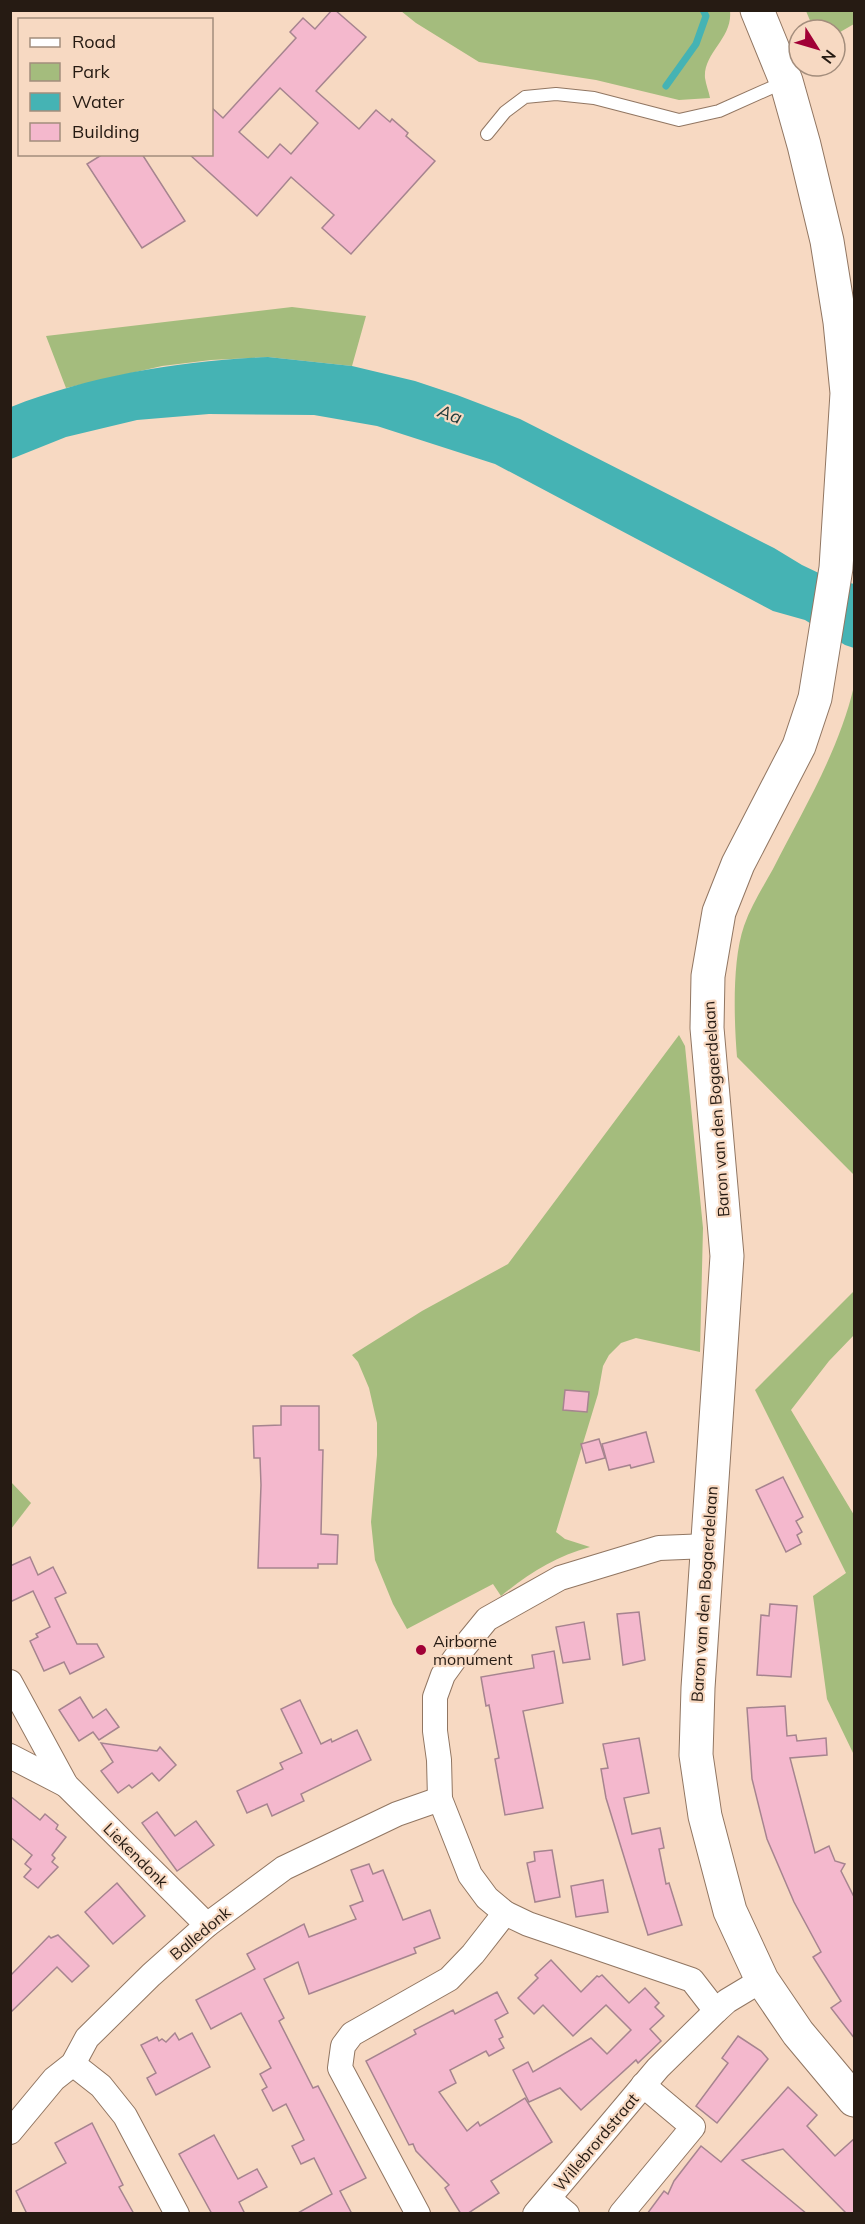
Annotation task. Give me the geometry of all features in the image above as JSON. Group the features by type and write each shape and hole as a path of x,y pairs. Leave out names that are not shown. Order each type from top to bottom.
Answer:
{"main road":[{"name":"Baron van den Bogaerdelaan","path":"757,10 786,81 827,241 840,322 847,393 836,568 815,698 803,736 738,864 719,912 708,976 707,1028 727,1256 698,1688 696,1755 705,1816 730,1911 762,1980 798,2033 855,2100"}],"street":[{"path":"708,1546 659,1548 560,1578 487,1619 443,1675 435,1697 435,1731 439,1760 440,1799 470,1875 488,1898 505,1913 528,1924 692,1980 716,2011"},
{"name":"Liekendonk","path":"10,1682 66,1785 207,1925"},
{"name":"Liekendonk","path":"10,1756 66,1785"},
{"name":"Balledonk","path":"10,2132 54,2079 73,2064 87,2038 150,1975 207,1925 284,1868 397,1814 440,1799"},
{"path":"418,2214 340,2068 343,2046 352,2034 449,1979 473,1954 505,1913"},
{"name":"Willebrordstraat","path":"551,2209 643,2085 727,2001 762,1980"},
{"path":"73,2064 101,2086 125,2116 177,2214"},
{"name":"Willebrordstraat","path":"621,2214 693,2127 643,2085"}],"lane":[{"path":"487,134 505,112 525,97 556,94 594,98 679,120 719,111 786,81"}],"green space":[{"path":"401,11 730,11 727,29 708,61 706,69 705,78 710,98 679,100 596,80 479,62 416,23"},
{"path":"806,11 854,11 854,24 847,28 847,18 809,18"},
{"path":"292,307 366,316 352,366 268,357 211,360 162,366 66,388 46,336"},
{"path":"854,686 854,1175 737,1057 735,1009 737,956 744,926 830,757"},
{"path":"679,1035 685,1046 703,1228 700,1352 636,1338 621,1343 609,1355 603,1366 598,1394 556,1532 565,1539 590,1547 566,1555 543,1567 501,1596 493,1584 407,1629 393,1604 375,1560 371,1522 377,1455 377,1423 369,1388 358,1362 352,1355 422,1311 508,1264"},
{"path":"854,1291 854,1335 829,1361 791,1410 854,1515 854,1755 827,1699 813,1596 846,1573 755,1390"},
{"path":"11,1482 31,1503 11,1529"}],"water":[{"name":"Aa","path":"268,357 352,366 415,381 520,419 774,548 802,565 825,576 854,584 854,648 845,645 805,620 773,611 495,464 377,426 314,415 209,414 137,420 66,437 11,459 11,407 105,378 169,366"}],"building":[{"path":"332,10 335,10 366,37 316,91 359,129 376,110 390,122 392,119 408,133 406,136 435,161 351,254 322,228 334,215 291,177 257,216 191,156 213,156 213,109 223,118 296,38 290,32 303,18 315,29","holes":["280,88 318,123 291,154 280,144 268,158 239,132"]},
{"path":"100,156 143,156 185,221 142,248 87,164"},
{"path":"565,1390 589,1392 587,1412 563,1410"},
{"path":"281,1406 319,1406 319,1450 323,1450 321,1534 338,1535 337,1564 318,1564 318,1568 258,1568 261,1485 260,1458 254,1458 253,1426 281,1425"},
{"path":"646,1432 654,1462 631,1468 630,1465 609,1470 602,1444"},
{"path":"599,1439 605,1458 586,1463 581,1444"},
{"path":"783,1477 803,1517 796,1521 802,1532 797,1535 801,1544 786,1552 756,1490"},
{"path":"30,1557 38,1575 53,1567 66,1593 55,1598 77,1644 97,1644 104,1657 70,1674 64,1662 44,1671 30,1641 38,1637 36,1634 50,1627 33,1591 10,1602 10,1566"},
{"path":"770,1604 797,1606 791,1677 757,1675 761,1615 769,1616"},
{"path":"639,1612 645,1660 623,1665 617,1614"},
{"path":"584,1622 590,1659 563,1663 556,1627"},
{"path":"554,1651 563,1703 523,1711 543,1808 505,1815 495,1759 499,1758 481,1677 534,1668 532,1655"},
{"path":"80,1697 93,1718 106,1709 119,1727 99,1740 93,1732 79,1741 59,1710"},
{"path":"300,1700 321,1744 331,1739 332,1742 357,1730 371,1760 301,1794 304,1801 272,1816 267,1804 247,1813 237,1791 283,1769 280,1763 302,1753 281,1709"},
{"path":"785,1706 787,1736 796,1735 797,1741 826,1738 827,1755 790,1758 815,1853 829,1846 835,1861 845,1864 841,1871 855,1899 855,2039 831,2008 841,2001 813,1957 821,1952 794,1902 767,1839 752,1779 747,1708"},
{"path":"639,1738 649,1793 624,1798 632,1834 660,1828 664,1848 659,1849 666,1884 669,1883 682,1925 648,1935 606,1798 601,1769 608,1768 603,1744"},
{"path":"101,1743 157,1751 160,1747 176,1765 159,1781 152,1773 132,1788 129,1785 118,1793 101,1771 113,1762"},
{"path":"10,1796 40,1820 45,1814 58,1825 56,1829 66,1837 52,1855 55,1858 52,1862 58,1867 38,1888 24,1877 31,1869 25,1864 32,1855 10,1837"},
{"path":"157,1812 175,1836 196,1821 214,1845 177,1871 142,1823"},
{"path":"552,1850 560,1897 535,1902 527,1863 535,1861 534,1852"},
{"path":"369,1864 373,1874 383,1870 403,1920 430,1910 440,1938 414,1948 416,1953 309,1994 298,1962 264,1979 284,2018 279,2021 313,2088 318,2086 366,2178 340,2191 352,2214 296,2214 332,2194 314,2158 301,2164 292,2146 304,2140 286,2104 273,2111 262,2090 267,2087 260,2074 271,2068 241,2013 211,2029 196,2000 255,1969 247,1954 304,1924 309,1937 356,1919 350,1906 363,1901 351,1870"},
{"path":"603,1880 608,1912 576,1917 571,1886"},
{"path":"117,1883 145,1916 113,1944 85,1912"},
{"path":"58,1935 89,1966 72,1982 57,1967 10,2013 10,1976 49,1936 51,1938"},
{"path":"551,1960 581,1992 597,1976 602,1975 629,2003 645,1988 659,2003 655,2007 664,2016 650,2029 661,2041 638,2063 636,2060 581,2110 560,2088 529,2102 513,2070 528,2062 533,2072 591,2038 607,2054 631,2030 606,2005 573,2036 543,2005 534,2014 518,1998 538,1978 535,1975"},
{"path":"497,1992 508,2013 495,2020 503,2037 499,2039 504,2048 489,2056 486,2051 450,2070 456,2083 439,2092 467,2131 478,2122 480,2126 525,2098 552,2142 491,2181 499,2193 467,2214 461,2214 445,2188 449,2185 416,2151 413,2144 409,2145 366,2061 416,2034 414,2030 453,2010 455,2014"},
{"path":"175,2033 179,2040 192,2033 210,2067 156,2095 147,2078 156,2073 141,2045 157,2037 159,2041 162,2039 166,2042"},
{"path":"738,2036 761,2051 768,2059 717,2123 696,2106 728,2063 722,2058"},
{"path":"788,2087 817,2115 807,2126 835,2156 855,2138 855,2214 847,2214 783,2149 742,2160 807,2214 647,2214 664,2191 668,2194 674,2181 701,2146 721,2162"},
{"path":"92,2123 123,2185 119,2187 134,2214 27,2214 16,2191 66,2163 55,2143"},
{"path":"214,2135 238,2179 257,2169 267,2187 239,2202 245,2214 212,2214 179,2154"}],"waterway":[{"path":"666,86 696,44 706,16 703,10"}],"place":[{"name":"Airborne monument","path":"421,1650"}]}
